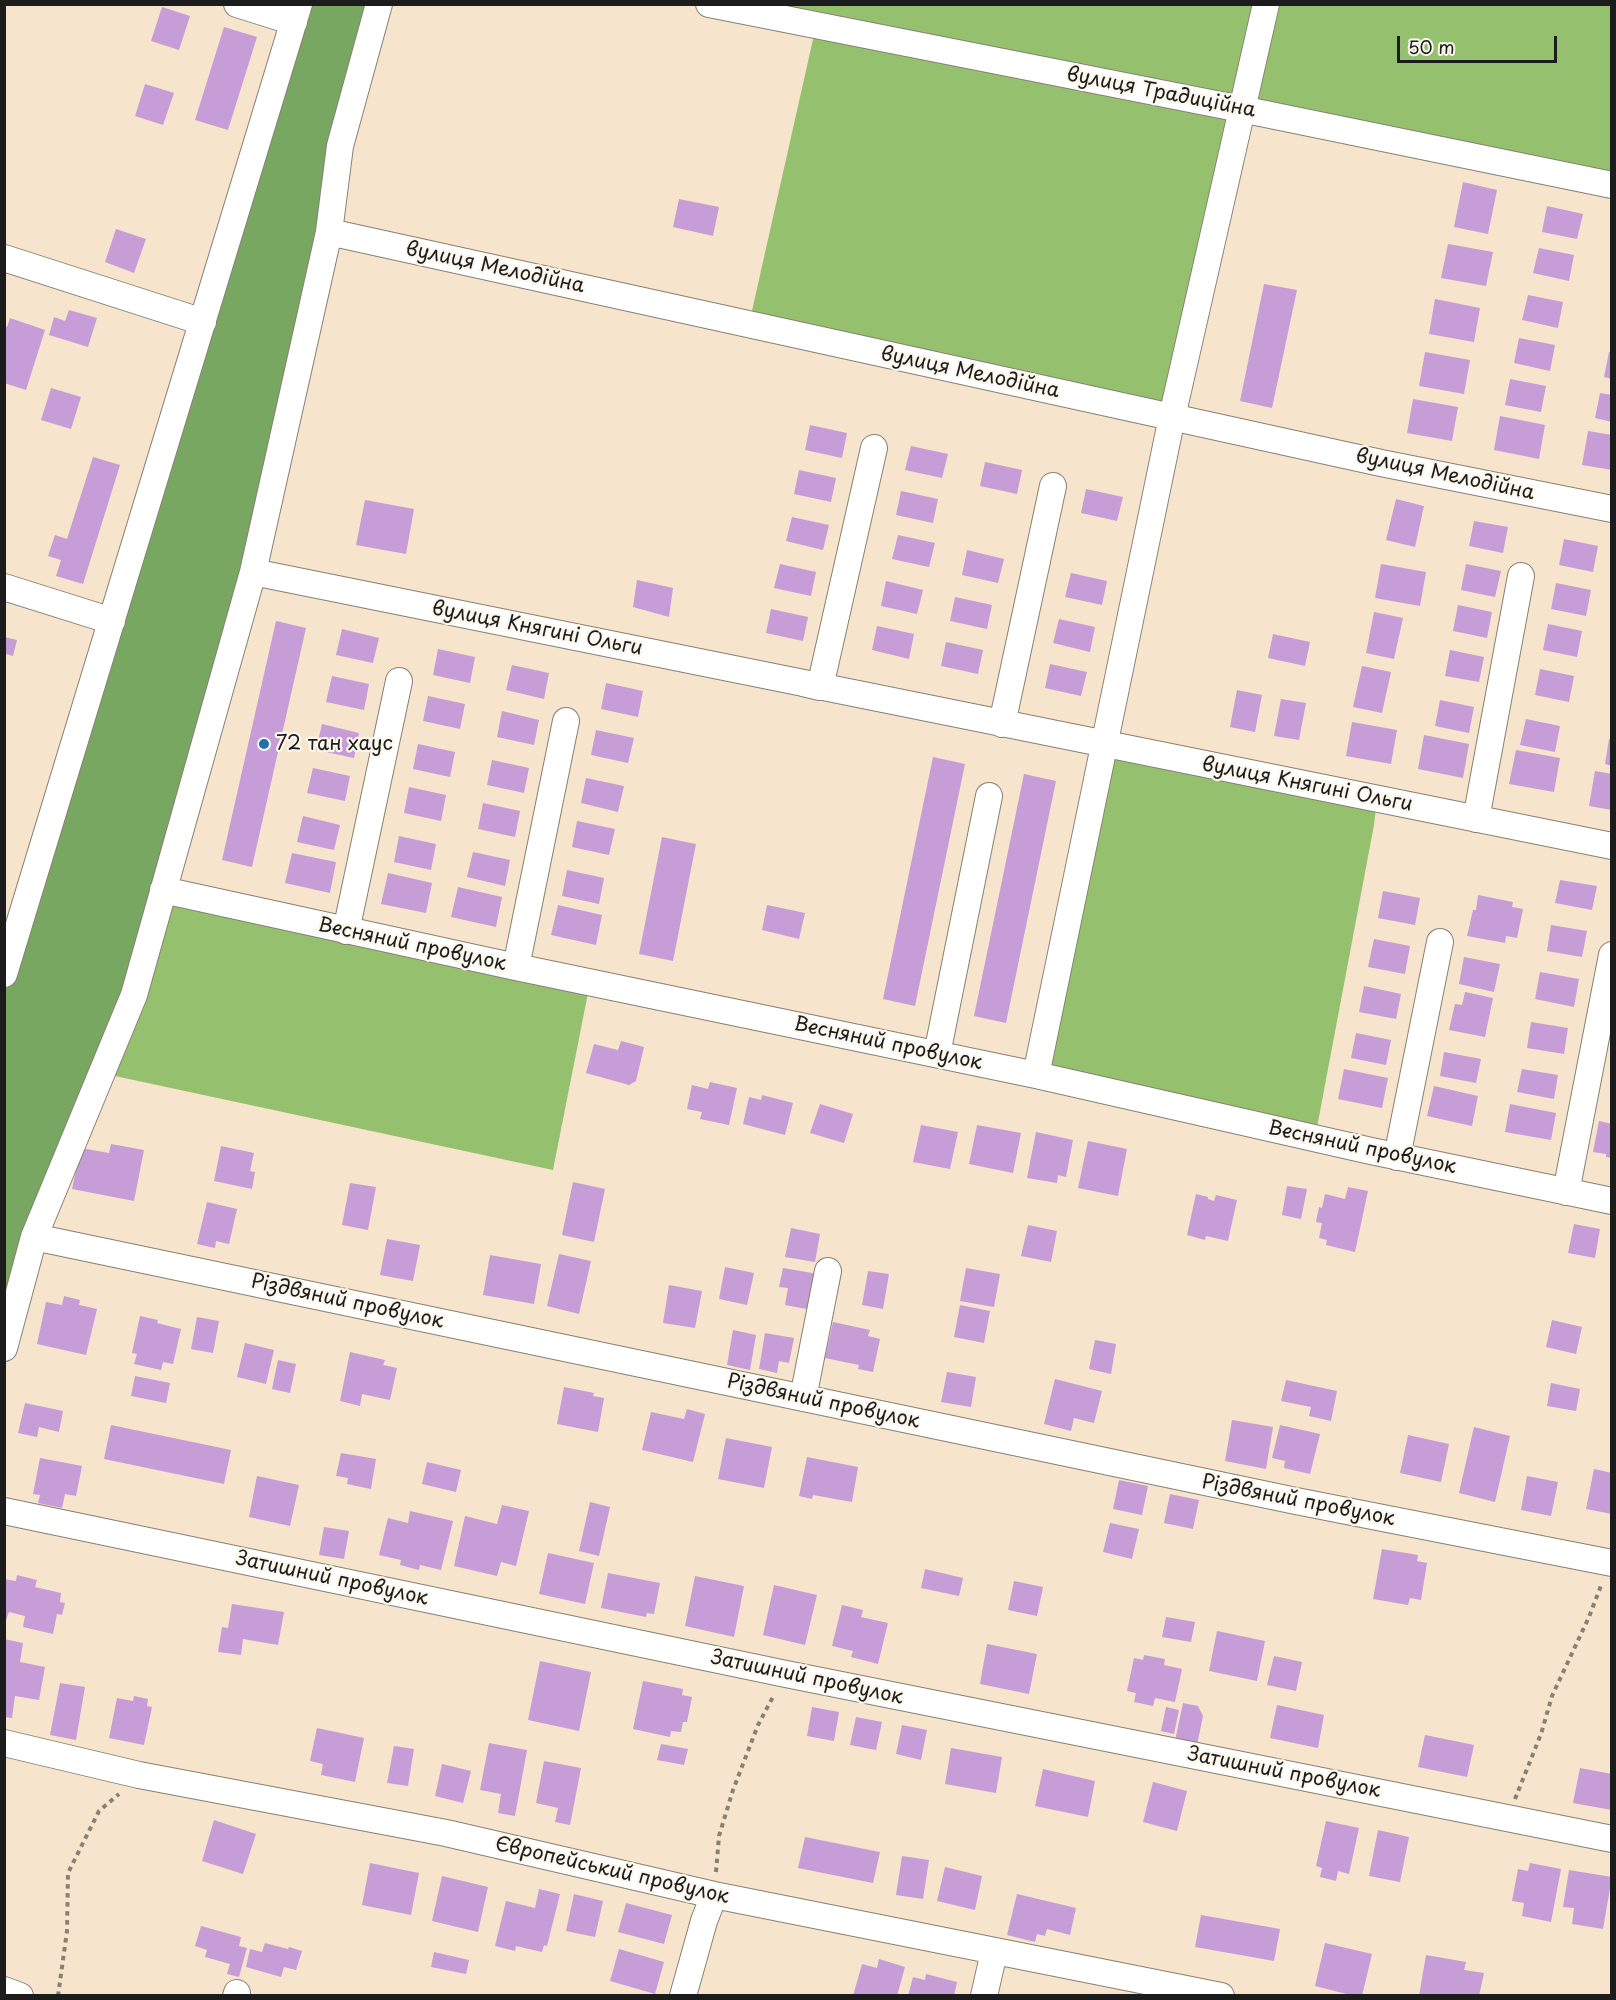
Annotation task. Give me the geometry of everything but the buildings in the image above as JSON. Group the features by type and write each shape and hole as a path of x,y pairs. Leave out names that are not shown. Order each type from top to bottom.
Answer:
{"street":[{"path":"4,974 12,922 112,621 297,13 237,4"},
{"path":"4,1348 34,1237 134,995 253,572 328,232 340,146 380,4"},
{"name":"вулиця Традиційна","path":"709,4 1611,185"},
{"path":"1036,1075 1172,417 1266,4"},
{"name":"вулиця Мелодійна","path":"328,232 1381,463 1611,509"},
{"path":"4,258 203,322"},
{"path":"820,687 874,448"},
{"path":"1002,724 1053,486"},
{"name":"вулиця Княгині Ольги","path":"253,572 1611,846"},
{"path":"1476,819 1521,576"},
{"path":"4,587 112,621"},
{"path":"346,931 399,681"},
{"path":"516,967 566,721"},
{"path":"937,1054 989,796"},
{"name":"Весняний провулок","path":"163,890 346,931 1036,1075 1397,1157 1611,1201"},
{"path":"1397,1157 1440,942"},
{"path":"1566,1192 1611,955"},
{"name":"Різдвяний провулок","path":"34,1237 1296,1501 1610,1563"},
{"path":"803,1398 828,1271"},
{"name":"Затишний провулок","path":"4,1510 786,1674 1611,1839"},
{"name":"Європейський провулок","path":"4,1743 139,1775 446,1833 714,1894 994,1952 1221,1995"},
{"path":"683,1995 714,1894"},
{"path":"984,1995 994,1952"},
{"path":"4,1990 20,1995"}],"path":[{"path":"1509,1818 1521,1780 1541,1734 1552,1696 1589,1617 1610,1563"},
{"path":"714,1894 719,1836 733,1790 758,1725 786,1674"},
{"path":"58,1995 67,1931 68,1873 99,1811 139,1775"}],"green space":[{"path":"299,5 379,5 329,232 134,995 5,1348 5,974"},
{"path":"709,5 1611,5 1611,185 1241,109 1172,417 749,324 816,26"},
{"path":"1105,745 1377,799 1315,1138 1036,1075"},
{"path":"163,890 590,983 553,1170 101,1073"}],"place":[{"name":"72 тан хаус","path":"264,744"}]}
